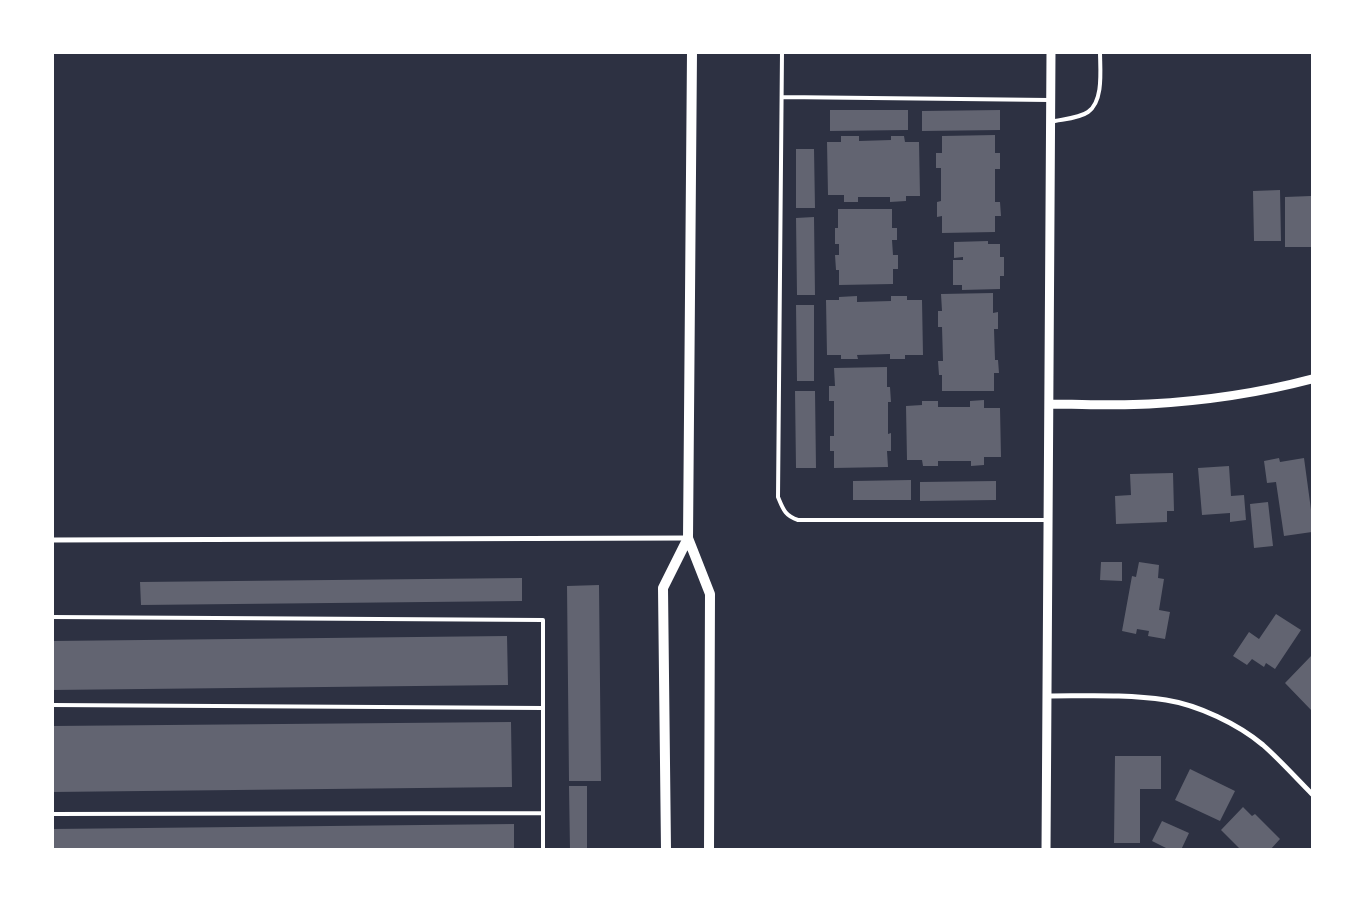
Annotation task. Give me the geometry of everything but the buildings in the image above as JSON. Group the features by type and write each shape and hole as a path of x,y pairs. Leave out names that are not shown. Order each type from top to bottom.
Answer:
{"main road":[{"path":"692,52 688,538 710,594 709,850"},
{"path":"666,850 663,588 688,538"}],"street":[{"path":"1046,850 1051,52"},
{"path":"1049,404 1148,404 1218,398 1287,386 1312,379"},
{"path":"52,540 688,538"},
{"path":"1047,696 1135,697 1168,700 1204,711 1231,724 1262,745 1312,794"}],"lane":[{"path":"782,52 778,497 784,512 791,518 798,520 1048,520"},
{"path":"1050,122 1080,116 1090,111 1100,91 1100,52"},
{"path":"782,97 1050,100"},
{"path":"52,617 544,620 543,850"},
{"path":"52,705 544,708"},
{"path":"52,814 544,813"}]}
